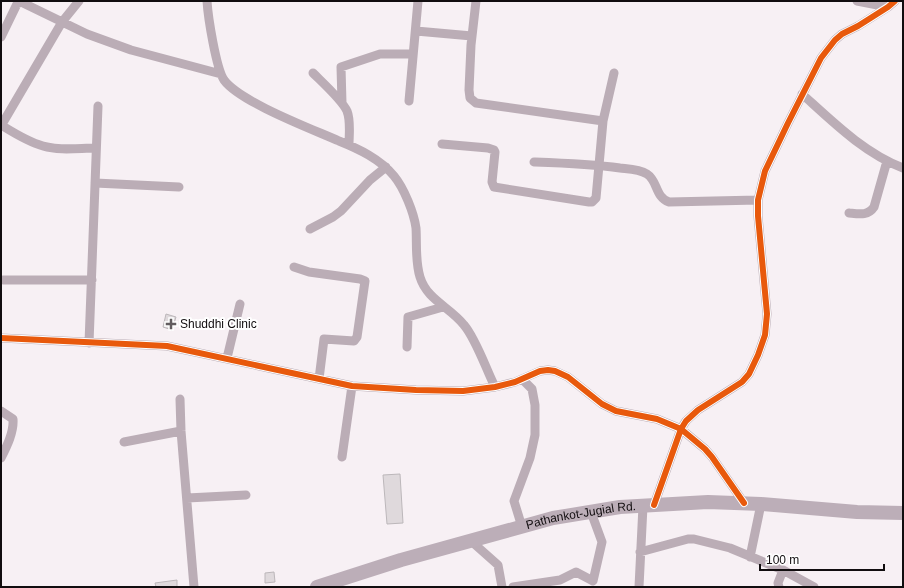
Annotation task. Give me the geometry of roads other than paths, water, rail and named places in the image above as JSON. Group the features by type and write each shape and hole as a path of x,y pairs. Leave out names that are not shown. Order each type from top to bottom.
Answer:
{"main road":[{"name":"Pathankot-Jugial Rd.","path":"316,587 345,583 401,560 553,518 620,507 708,502 760,504 857,512 903,513"}],"street":[{"path":"79,1 62,22 1,126 44,147 96,148"},
{"path":"208,1 209,20 221,74 224,80 231,87 269,110 349,145 382,163 395,177 414,216 420,277 430,295 464,324 470,333 495,387"},
{"path":"409,101 418,1"},
{"path":"476,1 472,36 469,90 472,101 476,103 603,121"},
{"path":"857,1 892,4"},
{"path":"1,37 17,4 21,2 28,3 87,34 131,50 221,74"},
{"path":"639,587 640,552 649,505 681,429 686,421 698,410 746,378 754,366 765,335 768,314 758,216 758,200 765,171 821,58 835,40 842,34 858,26 892,4"},
{"path":"416,32 472,36"},
{"path":"342,103 341,67 380,54 413,54"},
{"path":"313,73 342,103 346,110 350,127 349,145"},
{"path":"442,144 488,148 494,150 492,182 494,187 589,202 594,201 596,198 603,121 614,73"},
{"path":"802,94 854,139 887,161 903,168"},
{"path":"89,343 98,106"},
{"path":"849,213 867,214 874,207 887,161"},
{"path":"534,162 599,165 637,170 647,174 651,178 662,198 669,202 758,200"},
{"path":"310,229 341,211 370,180 386,167"},
{"path":"95,184 179,187"},
{"path":"294,267 309,272 365,281 357,337 354,341 324,339 319,379"},
{"path":"3,280 92,280"},
{"path":"227,358 240,304"},
{"path":"407,348 408,316 443,307"},
{"path":"1,338 167,346 352,386 463,391 505,385 544,370 562,373 602,404 616,411 652,418 681,429 705,449 712,457 744,504"},
{"path":"522,379 532,389 535,405 535,435 530,458 514,501 522,527"},
{"path":"342,457 352,386"},
{"path":"180,399 181,431 194,587"},
{"path":"1,412 13,419 14,425 1,458"},
{"path":"124,442 181,431"},
{"path":"187,498 246,495"},
{"path":"750,557 760,504"},
{"path":"513,587 560,580 576,572 593,581 602,542 591,512"},
{"path":"640,552 694,539 730,548 783,570 814,587"},
{"path":"471,541 498,565 502,587"},
{"path":"778,587 783,570"}],"place":[{"name":"Shuddhi Clinic","path":"171,324"}]}
